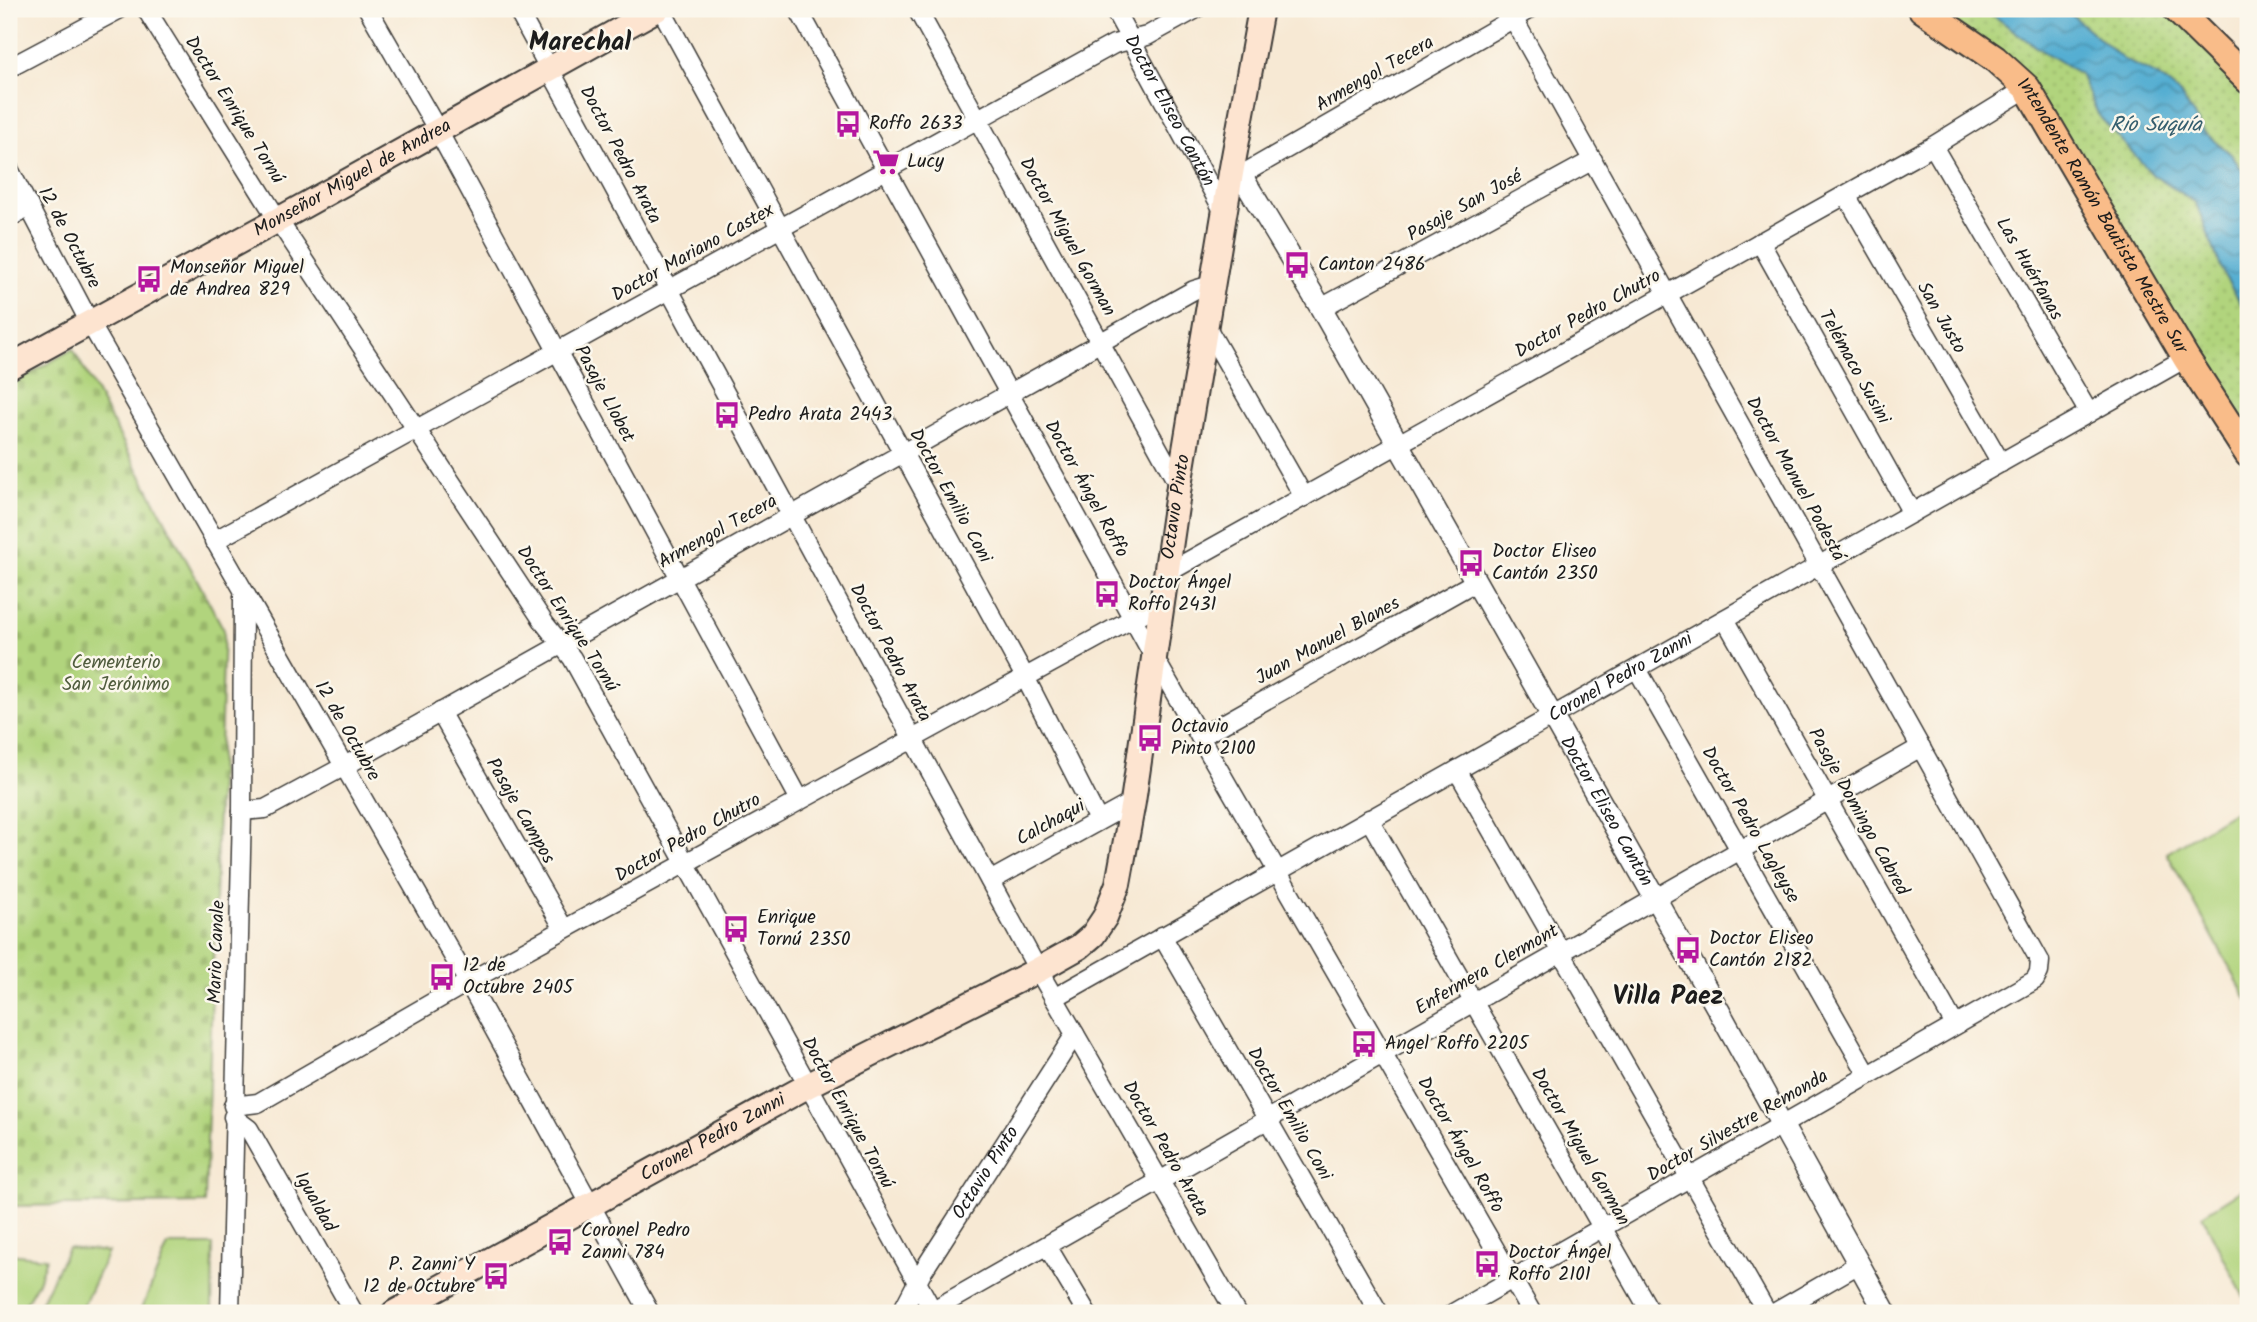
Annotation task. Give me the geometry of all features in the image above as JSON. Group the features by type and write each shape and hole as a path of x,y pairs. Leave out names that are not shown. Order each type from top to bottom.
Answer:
{"main road":[{"name":"Monseñor Miguel de Andrea","path":"9,366 659,9"},
{"name":"Octavio Pinto","path":"1038,970 1079,947 1093,934 1105,917 1118,884 1155,659 1179,486 1225,214 1236,174 1261,9"},
{"name":"Intendente Ramón Bautista Mestre Sur","path":"1923,9 1995,59 2027,88 2186,358 2248,454"},
{"path":"2183,11 2248,80"},
{"path":"2168,326 2191,341 2248,428"},
{"name":"Coronel Pedro Zanni","path":"394,1313 809,1085 1038,970"}],"street":[{"path":"9,68 120,9"},
{"name":"Doctor Enrique Tornú","path":"146,9 278,220 545,624 572,659 809,1085 931,1312"},
{"name":"Pasaje Llobet","path":"368,9 437,129 800,800"},
{"name":"Doctor Pedro Arata","path":"517,9 1038,970 1236,1313"},
{"name":"Doctor Emilio Coni","path":"659,9 1025,677 1098,820"},
{"name":"Doctor Ángel Roffo","path":"798,9 1155,659 1532,1313"},
{"name":"Doctor Miguel Gorman","path":"917,9 1179,486"},
{"name":"Doctor Eliseo Cantón","path":"1114,9 1225,214"},
{"name":"Doctor Mariano Castex","path":"214,541 1114,44 1147,36 1196,9"},
{"name":"Armengol Tecera","path":"1236,174 1511,13 1530,9"},
{"name":"Doctor Manuel Podestá","path":"1511,13 2040,961 2039,972"},
{"name":"Doctor Pedro Chutro","path":"1167,573 1933,146 2027,88"},
{"name":"Las Huérfanas","path":"1933,146 2089,413"},
{"name":"Pasaje San José","path":"1321,308 1592,160"},
{"name":"12 de Octubre","path":"9,169 90,323 468,982 650,1313"},
{"name":"Doctor Eliseo Cantón","path":"1236,174 1321,308 1886,1313"},
{"name":"San Justo","path":"1846,195 2001,463"},
{"path":"9,218 29,206"},
{"name":"Telémaco Susini","path":"1760,242 1912,513"},
{"name":"Armengol Tecera","path":"242,811 265,809 343,767 1100,342 1194,290 1214,284"},
{"path":"1206,326 1304,497"},
{"name":"Coronel Pedro Zanni","path":"1054,998 2186,358"},
{"name":"Juan Manuel Blanes","path":"1200,737 1475,582"},
{"name":"Mario Canale","path":"230,1313 242,811 243,592"},
{"name":"Doctor Pedro Chutro","path":"233,1111 258,1103 468,982 1163,602"},
{"name":"Pasaje Domingo Cabred","path":"1725,619 1955,1026"},
{"name":"Doctor Pedro Lagleyse","path":"1637,668 1868,1075"},
{"name":"Pasaje Campos","path":"440,712 564,929"},
{"name":"Enfermera Clermont","path":"931,1312 1921,747"},
{"path":"1457,770 1767,1313"},
{"name":"Calchaqui","path":"990,881 1133,802"},
{"name":"Doctor Miguel Gorman","path":"1369,819 1651,1313"},
{"name":"Doctor Emilio Coni","path":"1162,936 1379,1313"},
{"name":"Doctor Silvestre Remonda","path":"1453,1313 2035,980 2039,972"},
{"name":"Octavio Pinto","path":"901,1313 917,1282 1075,1034"},
{"name":"Igualdad","path":"233,1111 249,1129 354,1313"},
{"path":"1047,1245 1087,1313"},
{"path":"1774,1313 1859,1264"}],"green space":[{"path":"1922,9 1985,9 2036,47 2080,74 2099,116 2153,175 2196,203 2224,275 2248,315 2248,454 2027,88"},
{"path":"2065,9 2176,9 2248,80 2248,180 2232,155 2204,132 2180,94 2158,76 2124,60"},
{"name":"Cementerio San Jerónimo","path":"73,349 224,630 205,1203 9,1206 9,386"},
{"path":"2248,803 2248,1001 2167,853"},
{"path":"2248,1186 2248,1305 2202,1215"},
{"path":"168,1245 213,1245 212,1313 140,1313"},
{"path":"68,1248 108,1252 80,1313 35,1313"},
{"path":"9,1254 46,1258 38,1282 20,1313 9,1313"}],"water":[{"name":"Río Suquía","path":"1985,9 2065,9 2124,60 2158,76 2180,94 2204,132 2232,155 2248,180 2248,315 2224,275 2196,203 2153,175 2099,116 2080,74 2036,47"}],"place":[{"name":"Roffo 2633","path":"848,124"},
{"name":"Lucy","path":"886,162"},
{"name":"Canton 2486","path":"1297,265"},
{"name":"Monseñor Miguel de Andrea 829","path":"149,279"},
{"name":"Pedro Arata 2443","path":"727,415"},
{"name":"Doctor Eliseo Cantón 2350","path":"1471,563"},
{"name":"Doctor Ángel Roffo 2431","path":"1107,594"},
{"name":"Octavio Pinto 2100","path":"1150,738"},
{"name":"Enrique Tornú 2350","path":"736,929"},
{"name":"Doctor Eliseo Cantón 2182","path":"1688,950"},
{"name":"12 de Octubre 2405","path":"442,977"},
{"name":"Angel Roffo 2205","path":"1364,1044"},
{"name":"Coronel Pedro Zanni 784","path":"560,1242"},
{"name":"Doctor Ángel Roffo 2101","path":"1487,1264"},
{"name":"P. Zanni Y 12 de Octubre","path":"496,1276"}],"district":[{"name":"Marechal","path":"580,43"},
{"name":"Villa Paez","path":"1668,997"}]}
